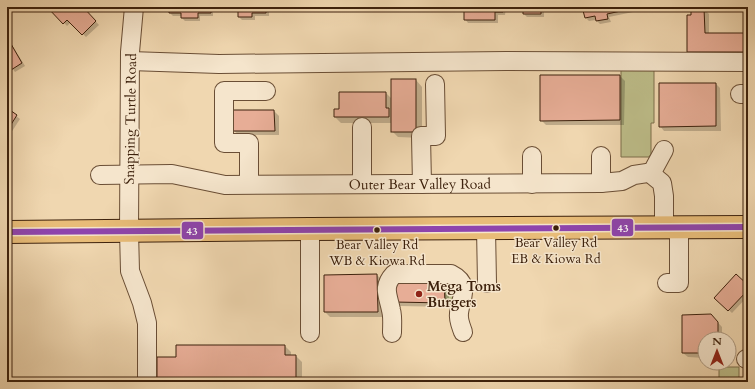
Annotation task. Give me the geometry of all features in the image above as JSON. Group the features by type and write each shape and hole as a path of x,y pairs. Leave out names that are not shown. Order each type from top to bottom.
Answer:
{"main road":[{"path":"7,232 748,227"}],"street":[{"name":"Snapping Turtle Road","path":"134,7 130,61 130,271 142,303 147,323 147,382"},
{"path":"130,61 219,64 498,61 748,62"},
{"path":"422,184 421,136 436,136 435,84"},
{"path":"249,184 249,143 224,143 224,92 266,91"},
{"path":"362,127 362,184"},
{"path":"664,150 651,174 662,183 671,227 679,283 667,283"},
{"path":"532,156 532,184"},
{"path":"601,156 601,184"},
{"name":"Outer Bear Valley Road","path":"100,175 172,174 225,185 601,184 622,181 642,173 651,174"},
{"path":"486,228 487,283"},
{"path":"310,229 310,333"},
{"path":"392,333 391,312 387,297 387,290 389,280 394,274 452,274 458,277 464,290 459,315 463,332"}],"green space":[{"path":"621,70 654,70 654,123 651,123 651,154 649,157 621,157"},
{"path":"444,277 458,282 452,305 445,305"},
{"path":"737,367 739,367 739,382 719,382 719,371 737,371"}],"building":[{"path":"47,7 83,7 96,21 82,35 67,20 63,24"},
{"path":"169,7 211,7 211,13 198,13 198,18 181,18 181,13 169,13"},
{"path":"238,7 266,7 266,13 252,13 252,17 238,17"},
{"path":"464,7 503,7 503,12 495,12 495,20 464,20"},
{"path":"515,7 561,7 561,9 541,9 541,14 523,14 523,9 515,9"},
{"path":"582,7 629,7 630,9 607,14 608,19 596,21 595,16 585,18"},
{"path":"704,8 705,33 745,33 745,52 687,52 687,15 691,15 691,9"},
{"path":"7,37 22,63 11,70 7,63"},
{"path":"540,75 620,75 620,120 540,121"},
{"path":"391,79 416,79 416,132 391,132"},
{"path":"659,83 716,83 716,126 659,127"},
{"path":"339,92 386,92 386,108 389,108 389,117 334,117 334,109 339,109"},
{"path":"7,108 17,115 7,131"},
{"path":"232,110 274,110 275,131 233,131"},
{"path":"377,274 378,312 324,312 324,275"},
{"path":"736,274 748,285 748,290 728,311 714,298"},
{"name":"Mega Toms Burgers","path":"444,275 445,303 394,302 396,278"},
{"path":"711,314 718,322 718,331 697,331 697,353 682,353 682,315"},
{"path":"176,345 285,345 285,355 296,355 296,382 157,382 157,357 176,357"}],"transit line":[{"name":"43","path":"7,232 748,227"}],"place":[{"name":"Bear Valley Rd EB & Kiowa Rd","path":"556,228"},
{"name":"Bear Valley Rd WB & Kiowa Rd","path":"377,230"},
{"name":"Mega Toms Burgers","path":"419,294"}]}
